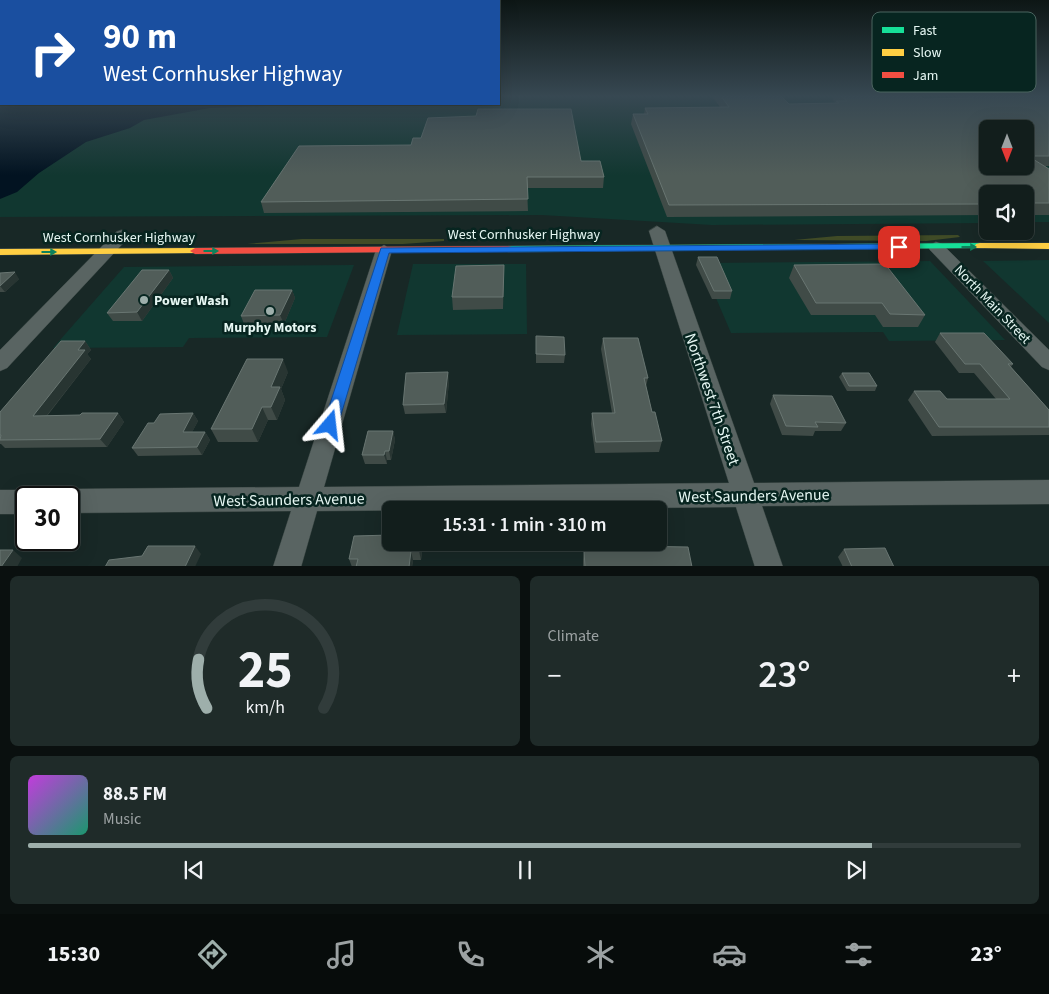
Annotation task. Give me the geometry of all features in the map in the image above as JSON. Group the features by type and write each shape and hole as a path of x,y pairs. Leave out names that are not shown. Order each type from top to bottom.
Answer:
{"main road":[{"name":"West Cornhusker Highway","path":"0,252 105,243 384,250 658,235 936,247 1049,246"}],"street":[{"path":"0,363 105,243 127,235"},
{"name":"Northwest 7th Street","path":"658,235 769,566"},
{"name":"North Main Street","path":"936,247 1049,362"},
{"path":"287,566 384,250"},
{"name":"West Saunders Avenue","path":"80,501 1049,492"},
{"path":"0,502 15,502"}],"shaded area":[{"path":"0,122 979,122 979,175 1034,175 1034,122 1049,122 1049,222 1034,222 1034,185 979,185 979,223 712,225 542,215 0,217"},
{"path":"958,235 960,237 926,241 794,240 837,236"},
{"path":"302,239 444,239 444,241 403,244 247,244"},
{"path":"1049,260 1049,323 983,261"},
{"path":"930,261 1005,340 889,341 883,332 731,333 701,263"},
{"path":"413,264 526,264 527,334 397,335"},
{"path":"354,265 327,337 189,338 183,347 53,348 124,267"}],"water":[{"path":"0,122 140,122 130,128 86,142 39,173 17,192 0,199"}],"building":[{"path":"426,122 574,122 581,161 600,161 604,177 527,177 528,199 261,202 299,146 411,145 413,138 421,138"},
{"path":"636,122 979,122 979,175 1034,175 1034,160 1049,169 1049,203 1034,203 1034,185 979,185 979,204 669,205"},
{"path":"1034,122 1049,122 1049,156 1034,156"},
{"path":"698,257 717,257 732,291 714,291"},
{"path":"885,264 925,315 890,314 882,303 816,303 794,265"},
{"path":"504,265 503,297 452,297 456,266"},
{"path":"142,270 169,270 137,312 107,313"},
{"path":"15,272 0,286 0,273"},
{"path":"255,290 292,290 280,315 241,316"},
{"path":"940,333 984,333 1013,364 1008,364 1049,410 1049,427 939,427 914,391 940,391 947,399 1010,399 980,364 965,364"},
{"path":"536,336 564,337 565,355 536,354"},
{"path":"603,338 638,338 648,378 644,378 652,412 655,412 662,441 596,442 592,413 615,413"},
{"path":"61,341 85,341 78,350 85,350 33,416 118,413 100,439 0,440 0,412"},
{"path":"247,359 283,359 271,387 280,387 271,407 262,407 252,429 211,429"},
{"path":"448,372 444,404 403,405 406,373"},
{"path":"842,373 869,373 877,386 849,386"},
{"path":"773,395 832,396 846,423 815,422 818,427 786,426"},
{"path":"193,413 183,432 205,432 197,447 132,448 148,423 154,423 160,414"},
{"path":"368,431 393,431 389,451 385,451 384,455 362,455"},
{"path":"382,535 382,551 411,551 409,566 356,566 358,559 349,559 354,536"},
{"path":"148,546 195,546 185,566 106,566 109,560 142,556"},
{"path":"667,547 688,547 692,566 585,566 584,551 667,551"},
{"path":"885,548 894,566 852,566 844,549"},
{"path":"0,550 13,550 2,566 0,566"}],"traffic: fast":[{"path":"508,249 980,246"}],"traffic: slow":[{"path":"980,246 1049,246"},
{"path":"0,252 195,251"}],"traffic: jam":[{"path":"195,251 508,249"}],"place":[{"name":"Power Wash","path":"144,300"},
{"name":"Murphy Motors","path":"270,311"}],"route":[{"path":"330,425 384,250 899,247"}]}
